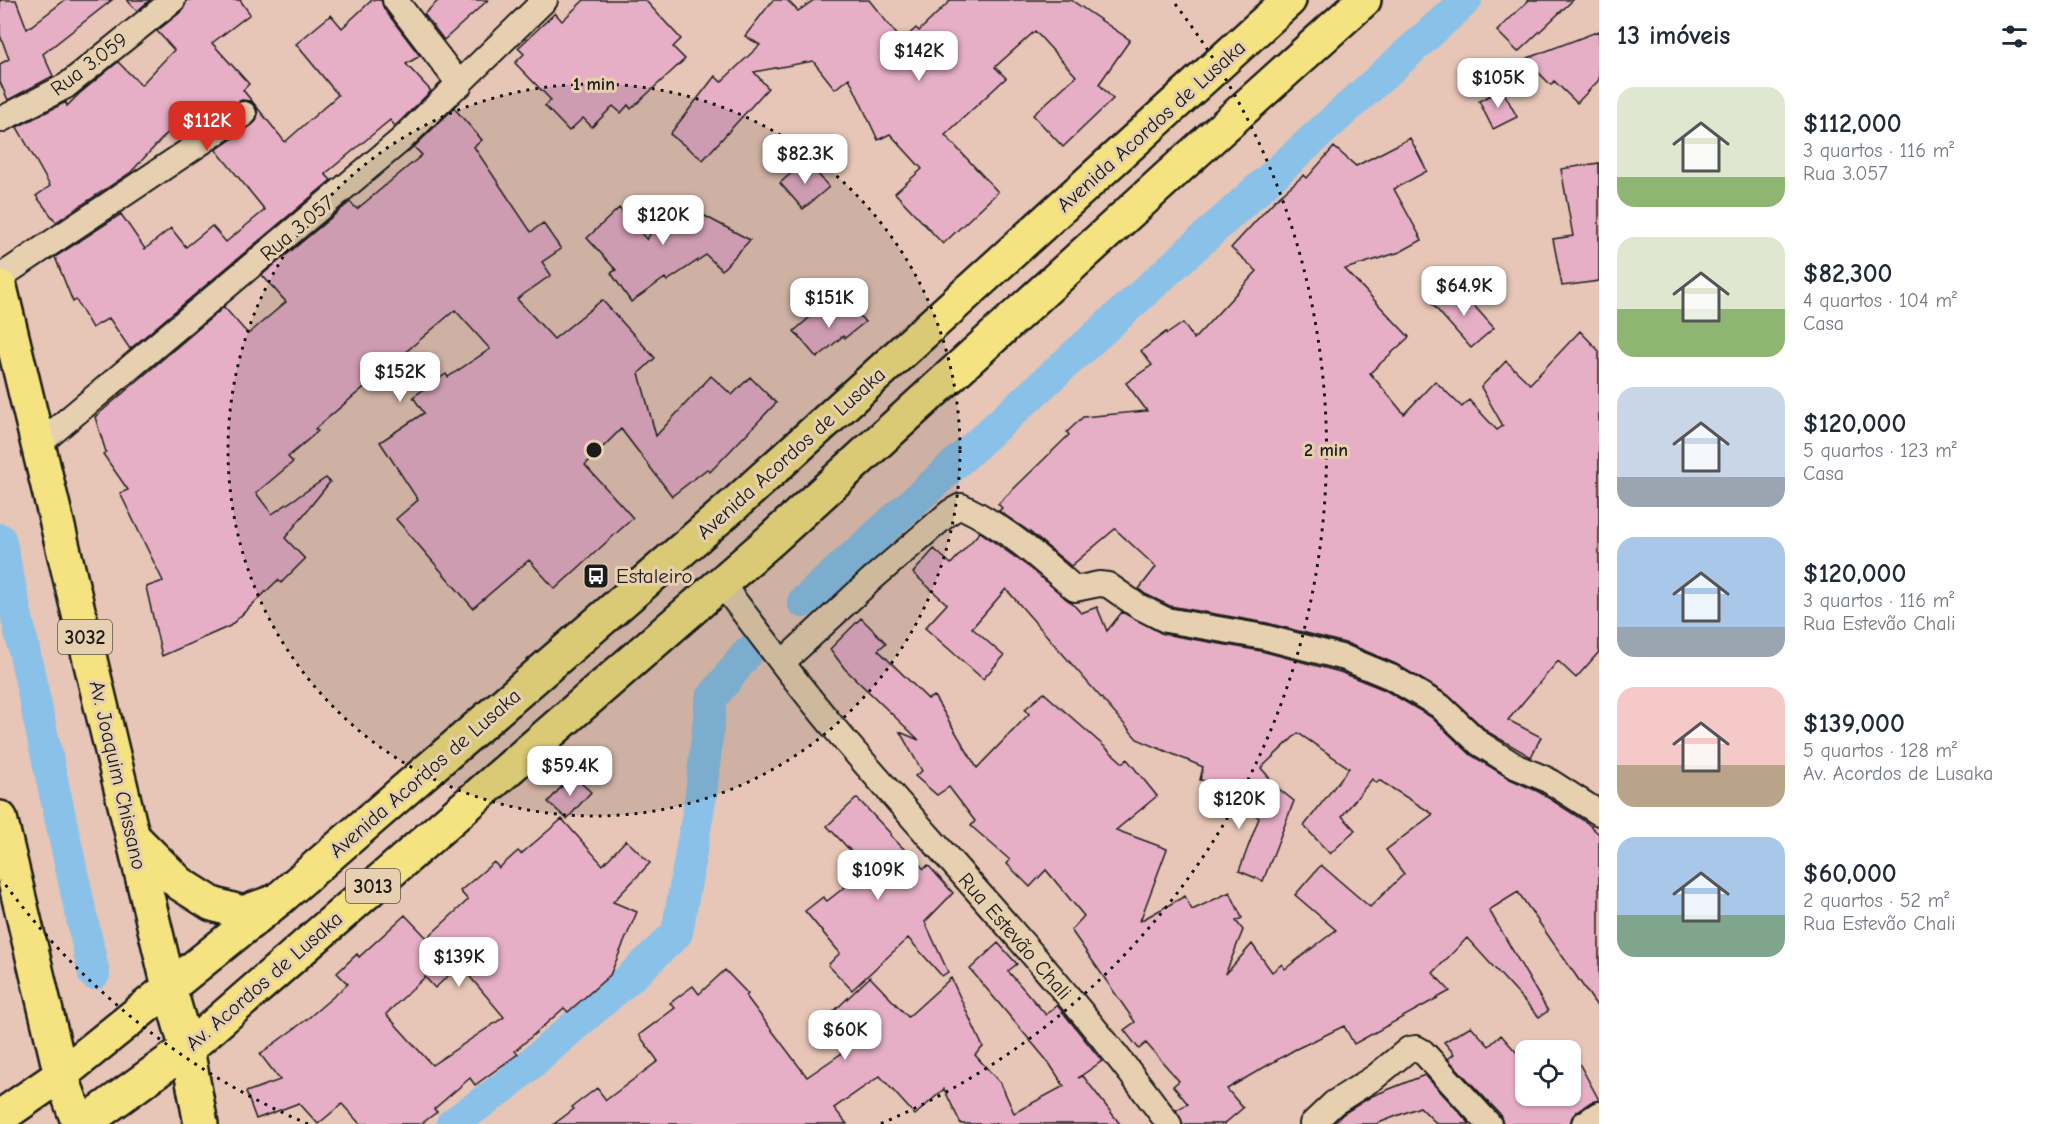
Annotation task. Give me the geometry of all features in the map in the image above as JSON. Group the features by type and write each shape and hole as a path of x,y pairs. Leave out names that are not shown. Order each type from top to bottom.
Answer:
{"main road":[{"name":"Avenida Acordos de Lusaka","path":"0,1117 61,1075 279,900 736,503 1289,0"},
{"path":"721,583 1364,0"},
{"name":"Av. Joaquim Chissano","path":"0,287 169,987 187,1049 201,1124"},
{"name":"Av. Acordos de Lusaka","path":"81,1124 187,1049 721,583"},
{"path":"0,818 61,1075 81,1124"},
{"path":"133,837 179,883 212,904 243,913 279,900"}],"street":[{"name":"Rua 3.059","path":"0,120 66,86 173,0"},
{"path":"395,0 459,85"},
{"name":"Rua 3.057","path":"39,444 401,140 545,0"},
{"path":"0,277 244,114"},
{"path":"783,663 872,579 950,512 961,506 1010,534 1076,589 1099,584 1108,585 1138,606 1166,620 1264,637 1345,658 1391,677 1440,706 1479,743 1517,767 1546,779 1599,813"},
{"name":"Rua Estevão Chali","path":"721,583 834,728 1017,936 1138,1081 1169,1124"},
{"path":"1312,1124 1334,1103 1375,1077 1409,1049 1416,1048 1423,1052 1489,1124"},
{"path":"1584,1124 1599,1114"}],"building":[{"path":"0,0 16,0 27,29 65,0 112,0 43,54 53,76 8,100 0,82 0,64 9,59 0,35"},
{"path":"127,0 150,0 137,11"},
{"path":"187,0 240,0 250,14 212,43 249,84 243,90 285,142 338,95 296,44 331,15 342,28 372,0 381,0 384,9 420,56 406,64 431,91 395,126 390,120 325,174 331,180 130,349 109,318 92,328 76,300 73,302 55,257 121,214 145,249 171,228 186,247 212,226 226,242 265,210 216,150 256,121 258,114 256,107 250,101 237,102 181,139 173,127 131,172 56,222 36,196 50,186 17,127 66,102 67,106 118,62 141,85 174,50 157,31 182,11"},
{"path":"439,0 488,0 444,40 424,14"},
{"path":"584,0 645,0 681,39 673,47 685,59 631,109 628,105 621,113 613,106 592,127 583,118 569,131 545,106 551,100 515,63 524,54 518,48 555,13 562,21"},
{"path":"773,0 787,0 798,11 814,0 869,0 902,41 916,28 919,31 951,0 1071,0 1130,40 1099,84 1113,99 1063,147 1033,115 1076,76 1035,31 995,67 1006,78 945,135 998,192 943,244 895,193 922,169 890,134 878,140 849,78 835,89 813,61 754,72 768,88 703,160 670,134 715,76 721,82 760,45 745,36"},
{"path":"1529,0 1573,0 1518,52 1497,31"},
{"path":"1599,31 1599,80 1577,103 1554,81 1551,85 1525,59"},
{"path":"1502,89 1517,117 1493,129 1479,101"},
{"path":"454,108 482,140 474,147 531,232 543,223 561,249 542,262 551,275 517,299 554,339 602,300 655,358 639,373 656,436 711,376 732,395 750,377 776,403 710,472 707,469 672,496 621,429 585,465 633,518 555,589 529,560 473,608 396,519 418,500 380,442 424,413 413,397 446,374 448,377 490,349 455,310 315,429 318,431 288,457 293,462 256,493 272,514 326,478 330,482 285,538 305,559 281,583 278,580 230,626 162,656 146,587 163,581 120,493 128,490 103,454 106,452 95,417 224,307 248,334 286,302 262,275 350,202 357,209 422,155 414,147"},
{"path":"1410,138 1427,171 1394,189 1422,240 1400,252 1345,269 1409,337 1370,373 1404,414 1435,381 1462,407 1469,400 1497,430 1503,426 1481,387 1506,361 1530,384 1580,331 1599,351 1599,652 1576,678 1558,661 1508,720 1541,737 1531,757 1488,732 1447,694 1396,664 1349,644 1267,623 1170,606 1145,594 1139,589 1156,567 1115,529 1071,566 1030,532 999,511 1002,508 998,504 1069,435 1067,432 1083,417 1147,411 1126,383 1152,365 1141,351 1166,332 1167,334 1183,323 1194,339 1257,271 1231,248 1276,199 1304,175 1307,178 1334,147 1356,166"},
{"path":"806,160 829,187 803,209 780,183"},
{"path":"1599,163 1599,281 1562,286 1553,239 1573,236 1561,169"},
{"path":"669,197 750,240 722,270 706,255 667,281 665,278 631,302 611,273 616,270 587,238 619,208 647,240"},
{"path":"1459,289 1494,328 1471,348 1432,304"},
{"path":"847,301 865,322 845,338 843,336 817,358 794,331 817,311 825,320"},
{"path":"980,532 1026,565 1081,613 1097,607 1107,631 1122,612 1163,634 1261,651 1340,672 1385,690 1431,717 1471,755 1510,779 1539,792 1586,822 1599,834 1599,1009 1518,892 1489,910 1548,1011 1539,1017 1467,938 1433,973 1450,991 1354,1044 1344,1026 1294,1050 1227,1089 1243,1108 1224,1124 1183,1124 1176,1110 1188,1104 1173,1086 1179,1081 1146,1043 1139,1049 1124,1030 1135,1022 1071,930 1084,916 1046,870 1030,887 1007,864 1010,860 971,826 975,821 949,787 937,795 915,776 922,771 900,732 919,740 845,669 830,649 861,618 886,643 878,650 928,699 934,696 977,768 1029,714 1025,709 1044,693 1123,763 1127,759 1157,796 1116,830 1167,849 1140,921 1185,896 1192,910 1230,892 1242,918 1236,921 1243,930 1225,975 1252,944 1272,972 1282,964 1285,969 1336,930 1295,895 1321,865 1370,907 1404,874 1386,850 1433,814 1379,780 1377,783 1372,779 1342,816 1355,830 1330,854 1304,826 1349,768 1298,733 1261,768 1279,789 1294,801 1263,881 1239,871 1259,818 1216,783 1200,780 1203,767 1137,739 1006,589 972,628 1004,656 983,679 925,628 947,604 913,573 934,549 951,564"},
{"path":"572,775 591,792 567,819 548,802"},
{"path":"857,798 924,869 928,865 953,893 925,922 948,972 942,976 908,938 852,990 828,965 840,953 805,911 823,897 827,901 868,869 827,826"},
{"path":"562,819 603,865 626,840 650,863 613,902 637,912 610,975 568,1012 564,1008 515,1051 518,1054 475,1085 470,1078 434,1109 437,1112 421,1124 360,1124 342,1104 318,1124 299,1103 256,1119 246,1092 280,1080 260,1054 306,1020 348,984 337,973 357,954 359,957 405,915 427,938 468,900 460,891 494,862 499,868 518,851 521,854","holes":["460,965 504,1017 432,1065 386,1014 425,977 435,988"]},
{"path":"998,943 1017,964 1008,971 1046,1015 1057,1005 1102,1061 1078,1078 1083,1076 1120,1124 961,1124 944,1089 915,1115 880,1076 834,1108 847,1124 554,1124 597,1088 606,1100 658,1061 639,1035 675,1008 670,1003 693,986 699,994 725,970 748,994 746,996 807,1077 858,1042 831,1014 870,977 908,1017 951,978 983,1047 975,1055 1001,1084 1014,1113 1064,1086 1049,1063 970,969"},
{"path":"1471,1026 1489,1046 1501,1035 1515,1051 1515,1106 1581,1106 1581,1067 1599,1100 1591,1102 1576,1112 1570,1124 1503,1124 1500,1114 1448,1059 1454,1054 1444,1042"},
{"path":"1425,1075 1470,1124 1437,1124 1420,1107 1376,1124 1333,1124 1343,1114 1372,1096"}],"waterway":[{"path":"803,602 1466,0"},
{"path":"0,539 94,974"},
{"path":"452,1124 505,1086 633,975 677,933 701,795 711,699 748,652"}],"place":[{"name":"Estaleiro","path":"596,576"}]}
